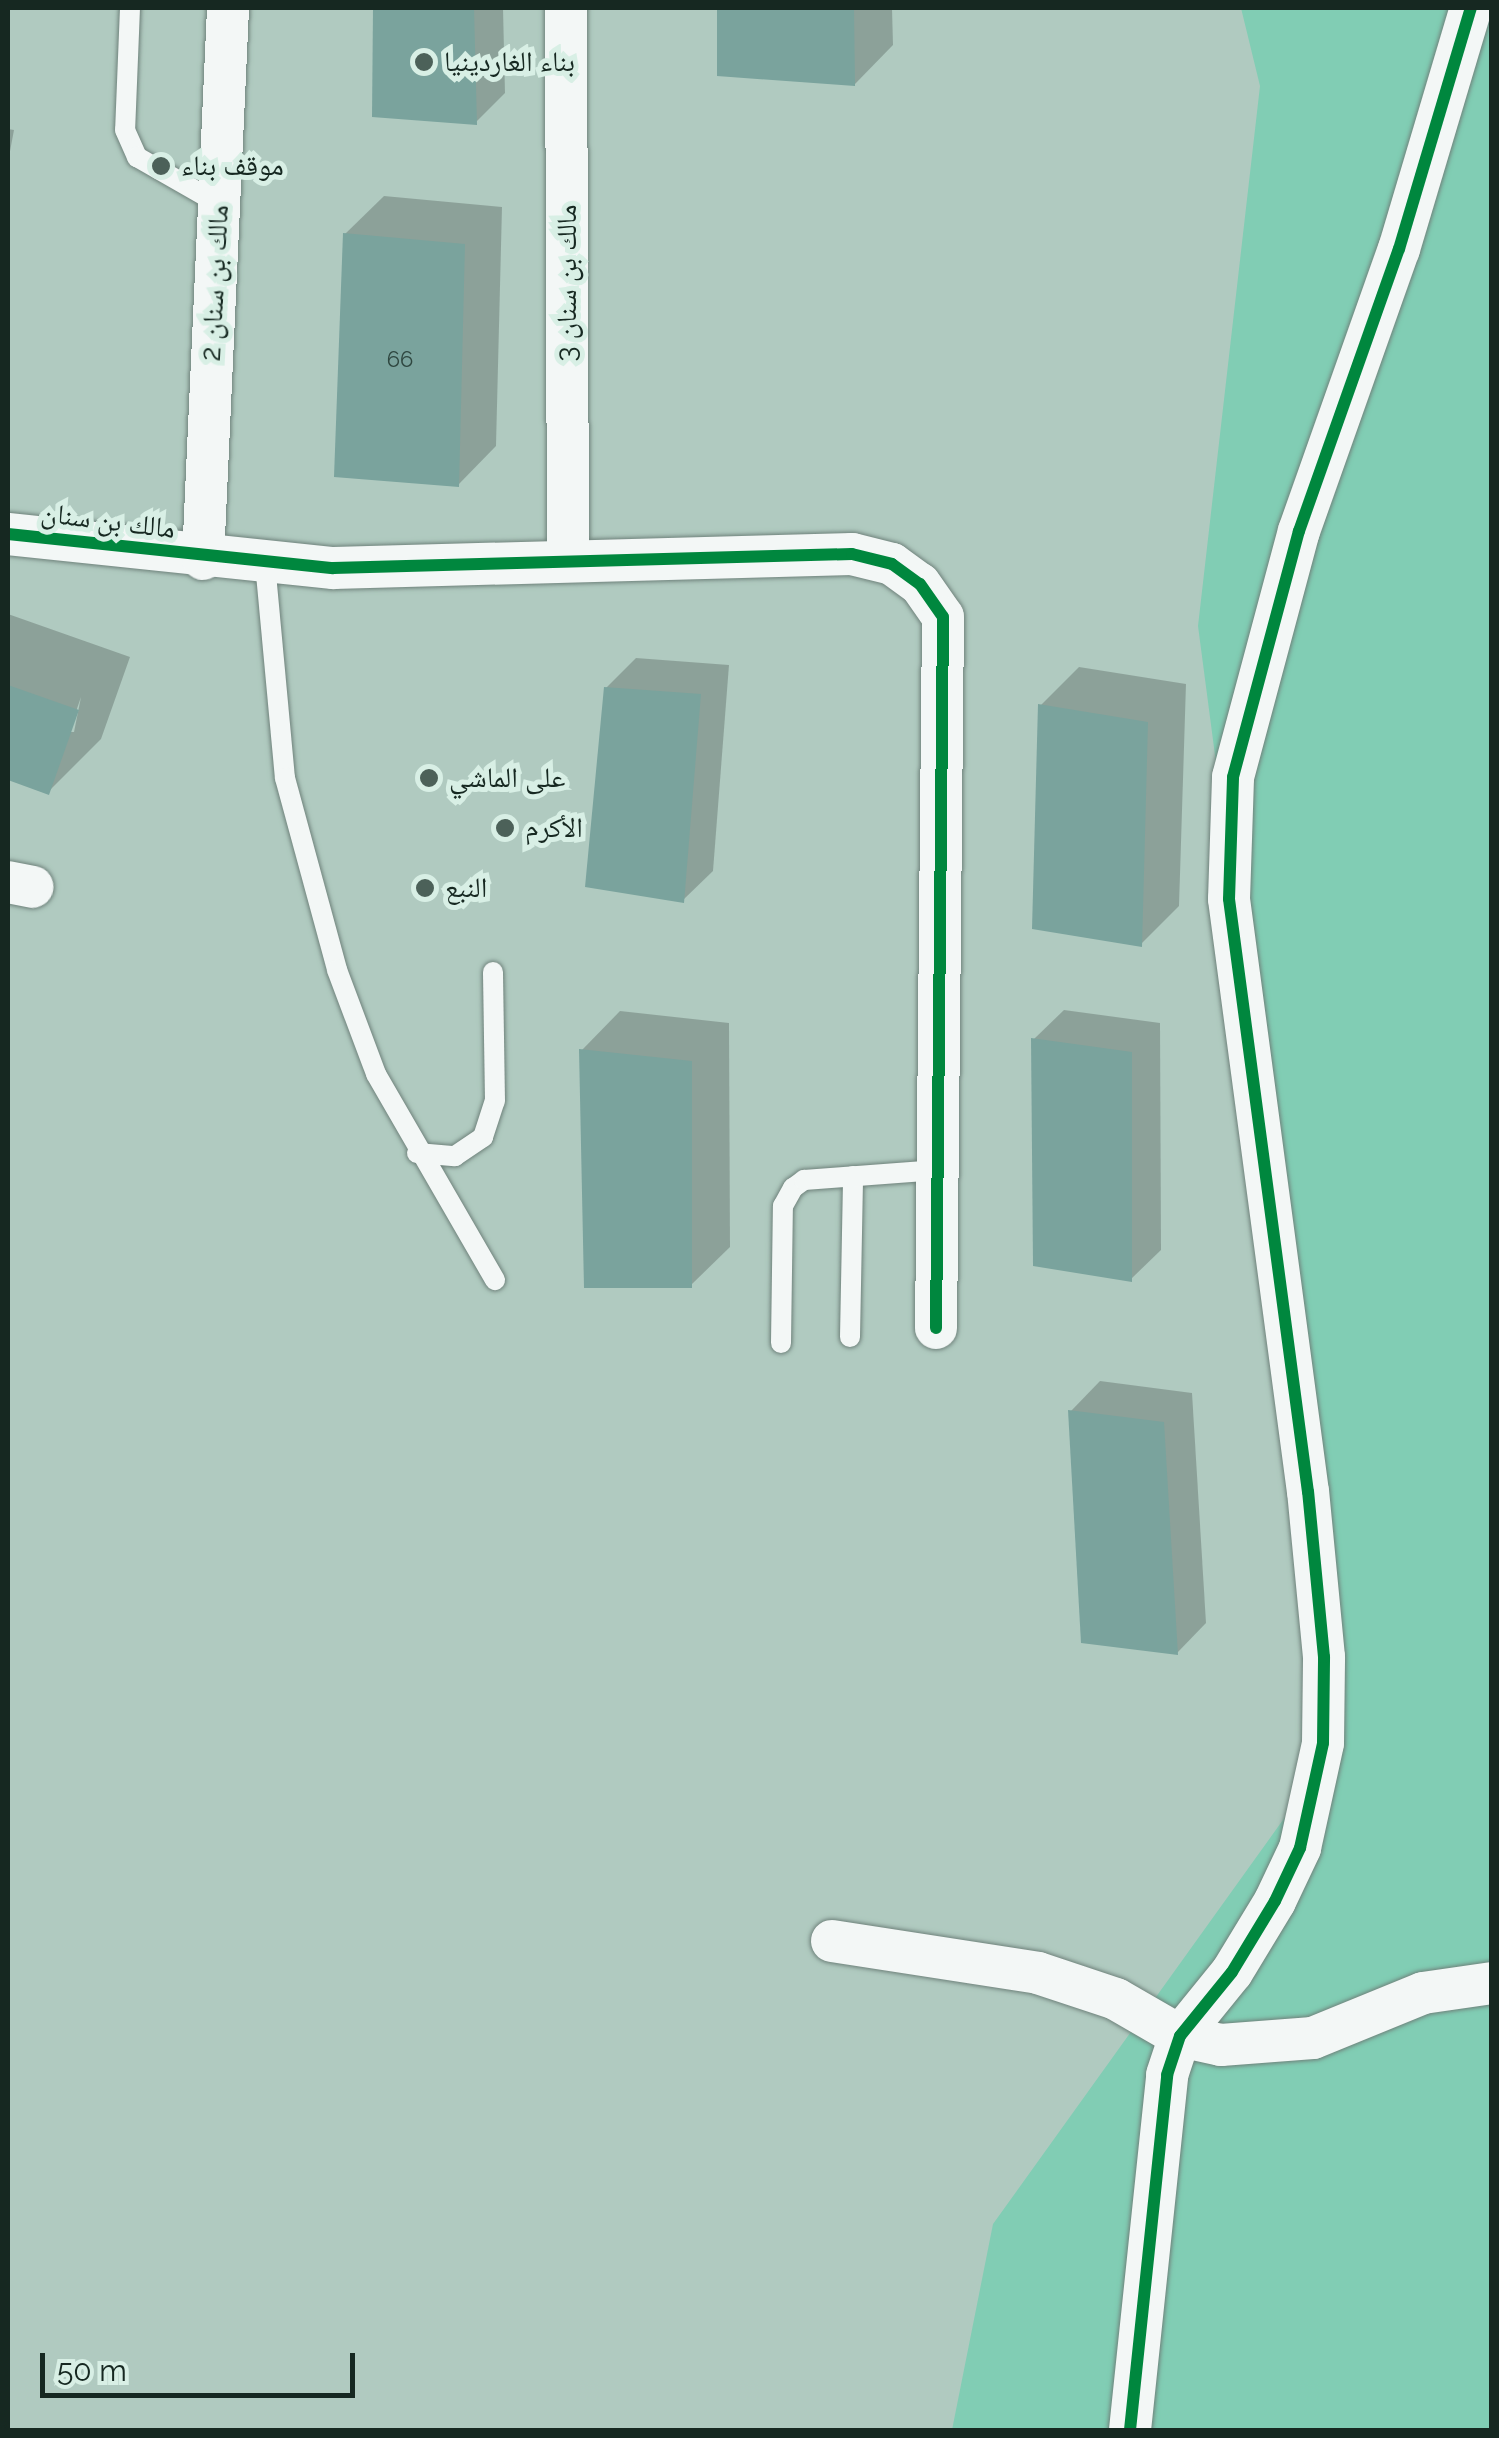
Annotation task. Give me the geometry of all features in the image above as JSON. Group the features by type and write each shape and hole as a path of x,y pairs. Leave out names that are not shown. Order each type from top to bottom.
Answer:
{"street":[{"name":"مالك بن سنان 2","path":"203,559 228,8"},
{"name":"مالك بن سنان 3","path":"566,8 568,558"},
{"path":"1130,2430 1158,2129 1180,2036 1232,1972 1275,1901 1300,1848 1322,1743 1324,1657 1308,1492 1230,900 1233,777 1299,530 1399,249 1471,8"},
{"name":"مالك بن سنان","path":"8,534 203,559 333,568 568,558 852,554 892,564 920,584 943,617 936,1328"},
{"path":"832,1941 1081,1985 1180,2036 1270,2046 1313,2038 1423,1993 1492,1983"}],"lane":[{"path":"130,8 125,130 137,156 218,204"},
{"path":"264,563 285,778 337,970 376,1074 417,1153 495,1280"},
{"path":"417,1153 455,1156 484,1137 496,1100 493,972"},
{"path":"781,1343 783,1206 804,1180 938,1170"},
{"path":"850,1336 853,1176"}],"green space":[{"path":"1241,8 1491,8 1491,2430 952,2430 993,2224 1344,1735 1198,626 1260,86"}],"building":[{"name":"بناء الغاردينيا","path":"373,8 474,8 477,125 372,117"},
{"path":"717,8 854,8 855,86 717,76"},
{"path":"343,233 465,244 459,487 334,477"},
{"path":"8,685 79,710 49,795 8,780"},
{"path":"604,687 701,694 684,903 585,887"},
{"path":"1038,704 1148,722 1142,947 1032,929"},
{"path":"1031,1038 1132,1052 1132,1282 1033,1266"},
{"path":"579,1049 692,1061 692,1288 584,1288"},
{"path":"1068,1410 1164,1422 1178,1655 1081,1643"}],"cycle path":[{"path":"1130,2430 1167,2075 1180,2036 1232,1972 1275,1901 1300,1848 1323,1743 1324,1657 1308,1492 1229,899 1233,777 1299,531 1399,249 1471,8"},
{"path":"8,534 333,568 852,554 892,564 920,584 943,617 936,1328"}],"place":[{"name":"بناء الغاردينيا","path":"424,62"},
{"name":"موقف بناء","path":"161,166"},
{"name":"على الماشي","path":"429,778"},
{"name":"الأكرم","path":"505,828"},
{"name":"النبع","path":"425,888"}]}
